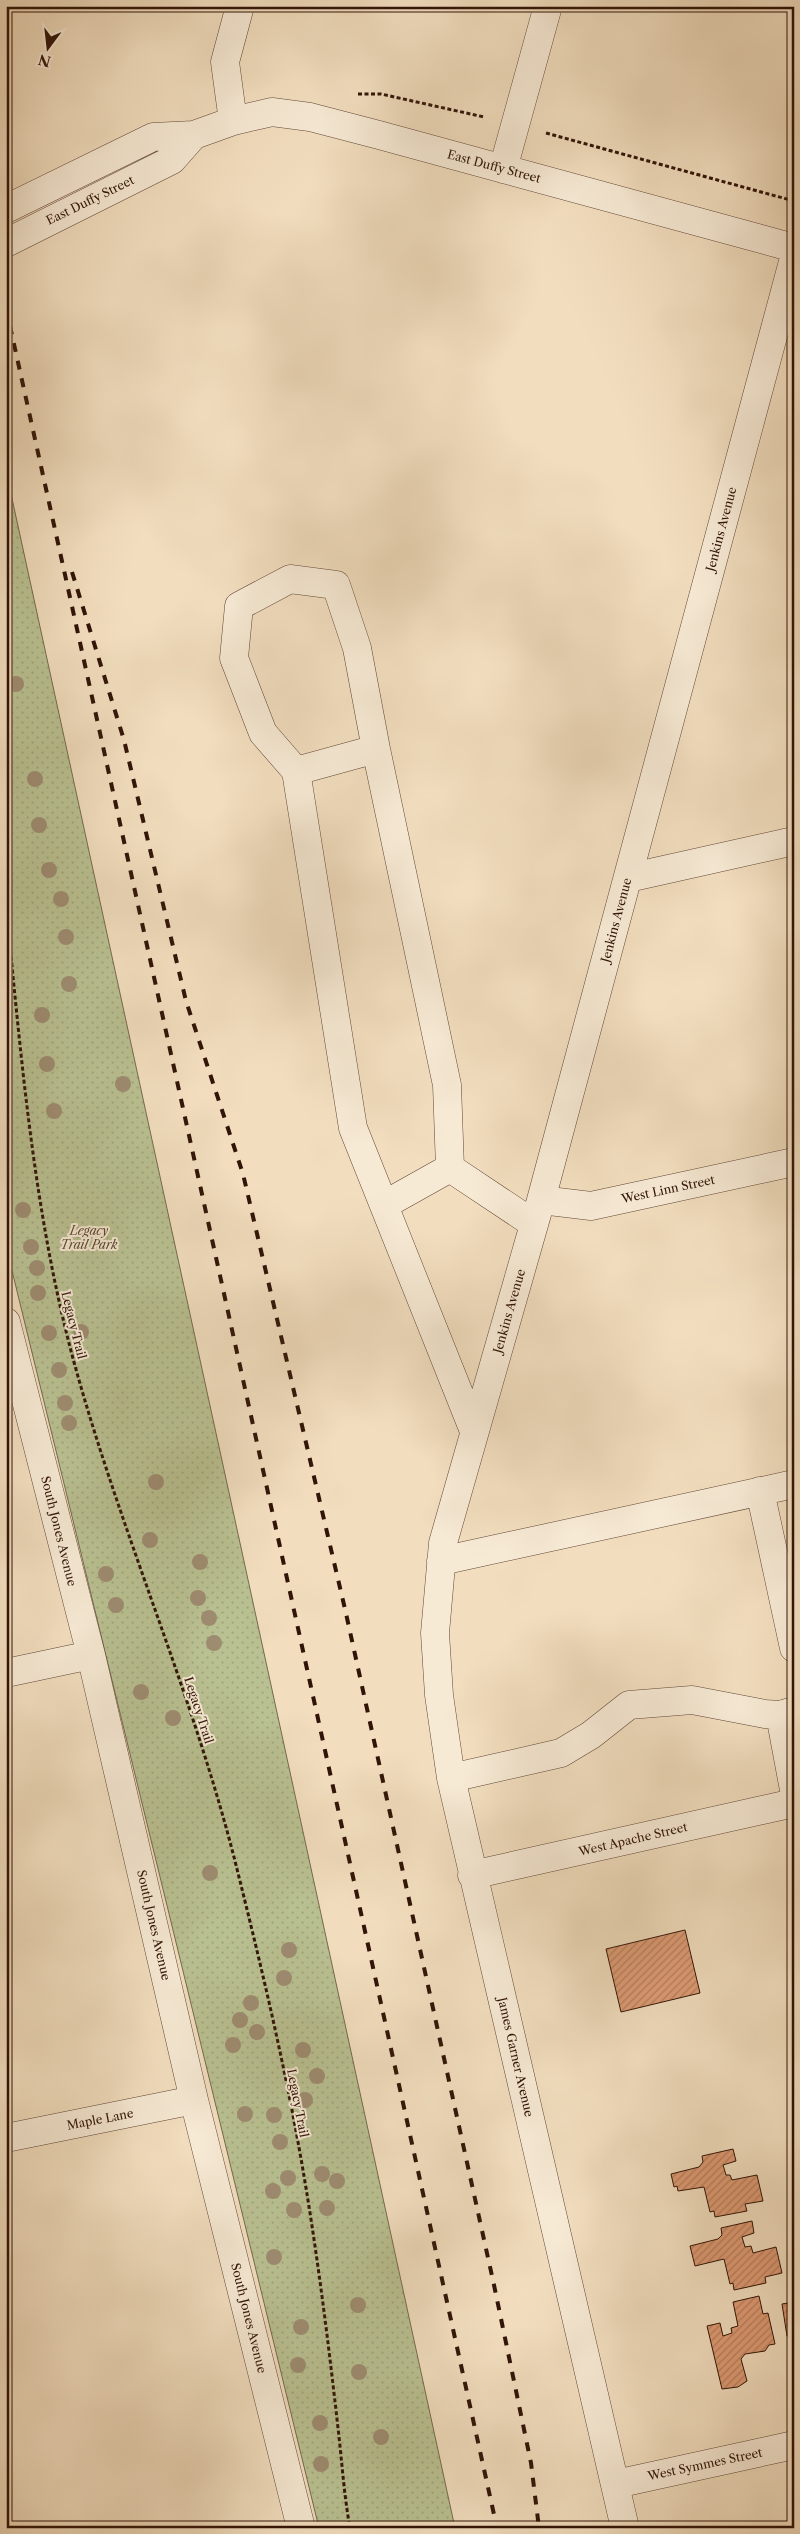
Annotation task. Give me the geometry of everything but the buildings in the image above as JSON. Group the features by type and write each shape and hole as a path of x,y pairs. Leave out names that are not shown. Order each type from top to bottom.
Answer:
{"street":[{"path":"233,121 225,62 240,6"},
{"path":"503,169 548,6"},
{"name":"East Duffy Street","path":"6,209 153,137 194,135 233,121 272,112 310,117 794,248"},
{"name":"East Duffy Street","path":"6,243 172,160 194,135"},
{"name":"Jenkins Avenue","path":"440,1572 443,1543 537,1212 794,258"},
{"path":"450,1168 447,1085 376,749 358,648 336,585 290,579 239,606 234,658 263,733 296,771 354,1128 474,1432"},
{"path":"296,771 376,749"},
{"path":"628,878 794,841"},
{"name":"West Linn Street","path":"537,1212 591,1206 794,1162"},
{"path":"384,1205 450,1168"},
{"path":"450,1168 537,1212"},
{"name":"South Jones Avenue","path":"7,1331 91,1655 194,2100 301,2528"},
{"path":"440,1572 794,1484"},
{"path":"760,1491 794,1648"},
{"name":"James Garner Avenue","path":"440,1572 435,1634 439,1695 451,1778 626,2528"},
{"path":"6,1673 91,1655"},
{"path":"451,1778 561,1753 581,1741 629,1705 692,1700 787,1713 794,1790"},
{"name":"West Apache Street","path":"472,1874 794,1803"},
{"name":"Maple Lane","path":"6,2138 194,2100"},
{"name":"West Symmes Street","path":"616,2484 794,2445"}],"path":[{"name":"Legacy Trail","path":"6,905 28,1118 55,1285 91,1419 180,1678 211,1776 234,1857 265,1986 306,2187 338,2430 343,2490 350,2528"}],"green space":[{"name":"Legacy Trail Park","path":"6,471 455,2528 319,2528 6,1246"}],"railway":[{"path":"6,308 497,2528"},
{"path":"72,572 124,740 186,1001 243,1174 345,1609 494,2285 531,2463 539,2528"}]}
